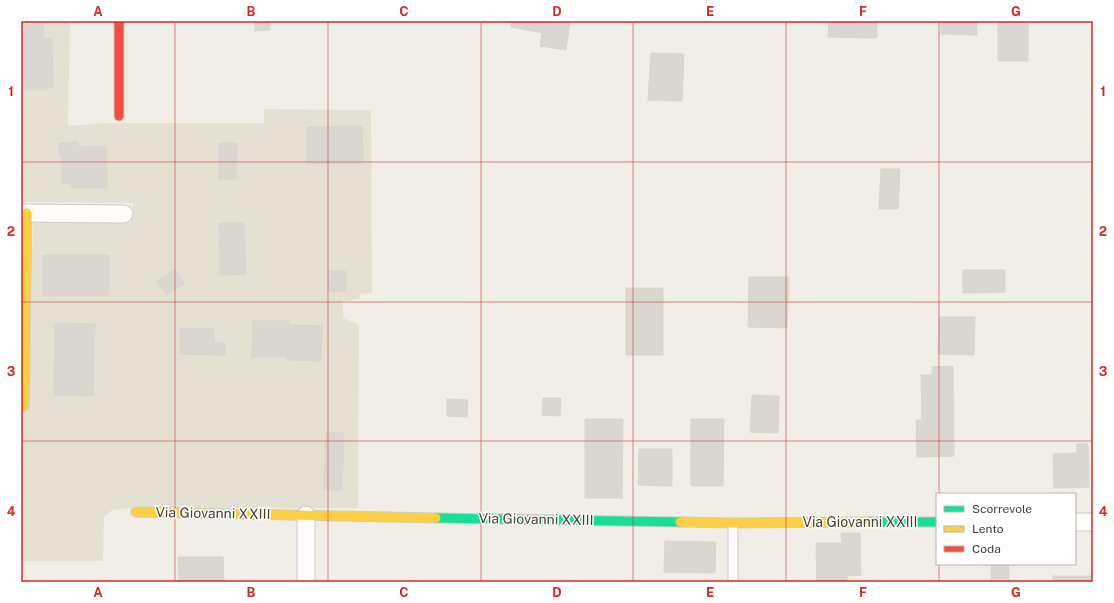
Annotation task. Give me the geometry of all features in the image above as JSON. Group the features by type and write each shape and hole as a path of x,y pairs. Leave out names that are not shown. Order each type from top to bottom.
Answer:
{"street":[{"path":"119,21 120,116"},
{"path":"24,406 24,213 124,214"},
{"name":"Via Giovanni XXIII","path":"136,512 733,523 936,522"},
{"path":"306,515 306,582"},
{"path":"1076,522 1093,522"}],"lane":[{"path":"733,523 733,582"}],"shaded area":[{"path":"21,21 70,21 68,126 105,123 264,123 264,109 371,110 372,293 360,294 359,299 343,301 343,318 359,325 358,508 128,508 112,510 104,517 103,561 21,561 21,409 34,222 131,223 133,203 21,202"}],"building":[{"path":"512,21 570,21 566,50 540,46 542,33 511,27"},
{"path":"829,21 877,21 877,38 828,37"},
{"path":"941,21 977,21 977,35 941,34"},
{"path":"998,21 1028,21 1028,61 998,61"},
{"path":"255,23 270,23 270,30 255,31"},
{"path":"21,24 43,24 43,38 52,38 53,88 21,88"},
{"path":"651,53 684,54 682,101 648,100"},
{"path":"362,126 363,163 307,164 307,127"},
{"path":"78,142 78,147 106,146 107,188 71,188 71,184 62,183 62,156 59,156 59,143"},
{"path":"219,143 237,143 236,179 219,179"},
{"path":"881,169 900,169 898,209 879,209"},
{"path":"219,223 244,223 246,274 220,275"},
{"path":"43,255 109,255 109,295 43,296"},
{"path":"174,269 184,283 167,295 157,282"},
{"path":"963,270 1005,270 1005,292 963,293"},
{"path":"328,271 346,271 346,291 329,292"},
{"path":"749,277 789,277 787,328 748,327"},
{"path":"626,288 663,288 663,355 626,355"},
{"path":"939,317 975,317 974,355 938,354"},
{"path":"253,321 289,321 289,325 322,326 321,361 287,360 287,357 252,357"},
{"path":"55,323 95,324 93,396 54,395"},
{"path":"180,328 214,329 214,342 225,343 225,355 180,354"},
{"path":"953,366 954,456 917,457 916,420 922,420 921,375 932,375 932,367"},
{"path":"752,395 779,396 778,433 750,432"},
{"path":"543,398 561,398 560,416 542,415"},
{"path":"447,399 468,400 467,417 447,416"},
{"path":"585,419 623,419 622,498 585,498"},
{"path":"691,419 724,419 723,486 691,486"},
{"path":"326,433 344,433 342,490 324,490"},
{"path":"1077,444 1088,444 1089,487 1054,488 1053,454 1077,453"},
{"path":"639,449 672,449 672,486 638,485"},
{"path":"841,533 860,533 861,575 847,576 847,582 817,582 816,543 842,543"},
{"path":"665,541 716,542 715,573 664,572"},
{"path":"178,557 223,557 224,582 179,582"},
{"path":"991,565 1009,565 1009,579 991,579"},
{"path":"1053,576 1093,576 1093,582 1053,582"}],"traffic: fast":[{"path":"436,518 680,522"},
{"path":"871,522 936,522"}],"traffic: slow":[{"path":"24,406 27,213"},
{"path":"136,512 436,518"},
{"path":"680,522 871,522"}],"traffic: jam":[{"path":"119,21 119,116"}]}
